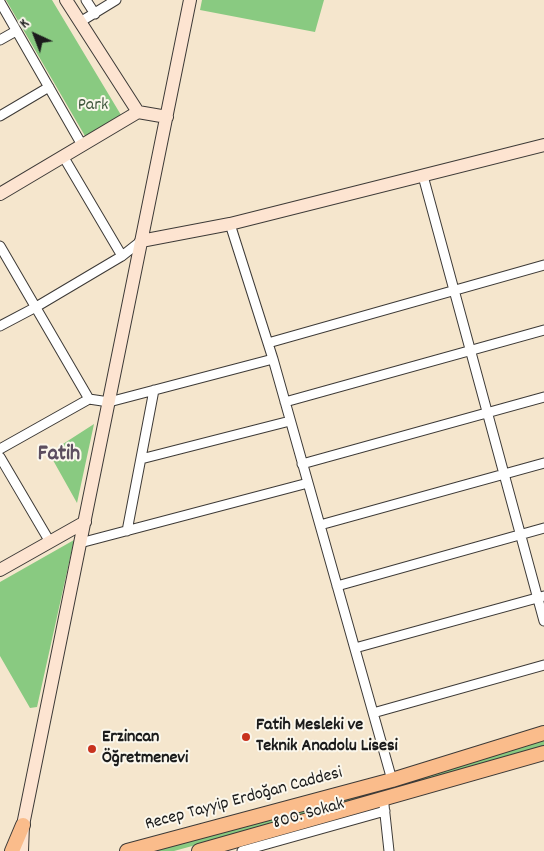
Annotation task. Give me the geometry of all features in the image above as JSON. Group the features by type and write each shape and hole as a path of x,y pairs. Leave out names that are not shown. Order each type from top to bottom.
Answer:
{"main road":[{"name":"Recep Tayyip Erdoğan Caddesi","path":"126,851 392,780 544,733"},
{"name":"Recep Tayyip Erdoğan Caddesi","path":"199,851 384,805 544,754"},
{"path":"12,851 23,825"}],"street":[{"path":"66,0 138,112"},
{"path":"86,0 95,14"},
{"path":"80,22 116,0"},
{"path":"22,851 23,825 190,0"},
{"path":"0,2 82,145"},
{"path":"0,40 16,31"},
{"path":"0,116 49,88"},
{"path":"0,194 138,112 167,116"},
{"path":"0,326 122,256 141,241 230,224 544,146"},
{"path":"63,156 122,256"},
{"path":"424,176 504,474 541,597 544,621"},
{"path":"230,224 273,359 392,780"},
{"path":"0,246 88,399"},
{"path":"268,343 544,266"},
{"path":"285,402 544,330"},
{"path":"0,449 88,399 109,402 273,359"},
{"path":"127,530 154,390"},
{"path":"302,464 544,397"},
{"path":"141,459 290,421"},
{"path":"0,457 50,542"},
{"path":"320,525 544,463"},
{"path":"80,543 308,483"},
{"path":"0,570 85,522"},
{"path":"337,586 544,528"},
{"path":"355,648 541,597"},
{"path":"373,713 544,665"},
{"path":"384,805 389,851"},
{"name":"800. Sokak","path":"242,851 384,805"}],"green space":[{"name":"Park","path":"6,0 52,0 121,115 85,136"},
{"path":"202,0 324,0 315,32 200,10"},
{"path":"94,424 77,503 49,453"},
{"path":"74,540 37,707 30,708 0,656 0,582"},
{"path":"544,740 544,747 335,807 174,851 149,851"}],"place":[{"name":"Fatih Mesleki ve Teknik Anadolu Lisesi","path":"246,737"},
{"name":"Erzincan Öğretmenevi","path":"92,749"}],"district":[{"name":"Fatih","path":"59,456"}]}
